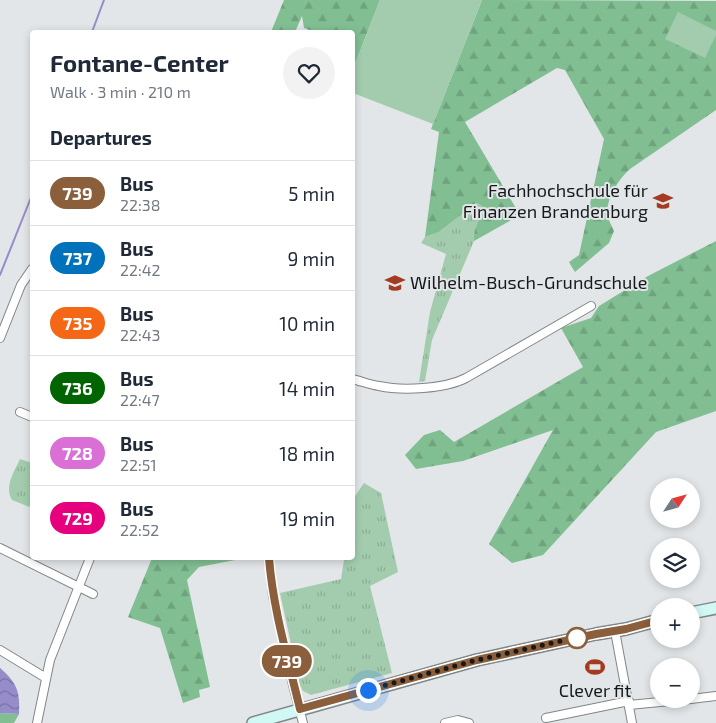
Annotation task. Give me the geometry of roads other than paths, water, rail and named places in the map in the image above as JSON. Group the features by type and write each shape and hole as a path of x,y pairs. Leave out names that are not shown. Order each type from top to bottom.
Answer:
{"main road":[{"path":"700,611 716,608"},
{"path":"253,723 477,660 650,622"}],"street":[{"path":"0,338 21,285 30,272"},
{"path":"355,380 378,386 399,388 422,388 456,382 474,374 591,306"},
{"path":"20,412 30,416"},
{"path":"0,548 93,594"},
{"path":"37,723 50,660 89,560"},
{"path":"269,560 273,596 303,723"},
{"path":"615,631 632,723"},
{"path":"0,650 46,678"},
{"path":"700,698 716,696"},
{"path":"546,718 629,703 650,702"},
{"path":"445,723 458,720 469,723"}],"water":[{"path":"0,668 14,683 19,699 19,714 0,713"}],"waterway":[{"path":"93,30 104,0"},
{"path":"0,275 30,200"}],"place":[{"name":"Fachhochschule für Finanzen Brandenburg","path":"663,201"},
{"name":"Wilhelm-Busch-Grundschule","path":"395,283"},
{"name":"Clever fit","path":"595,667"}]}
